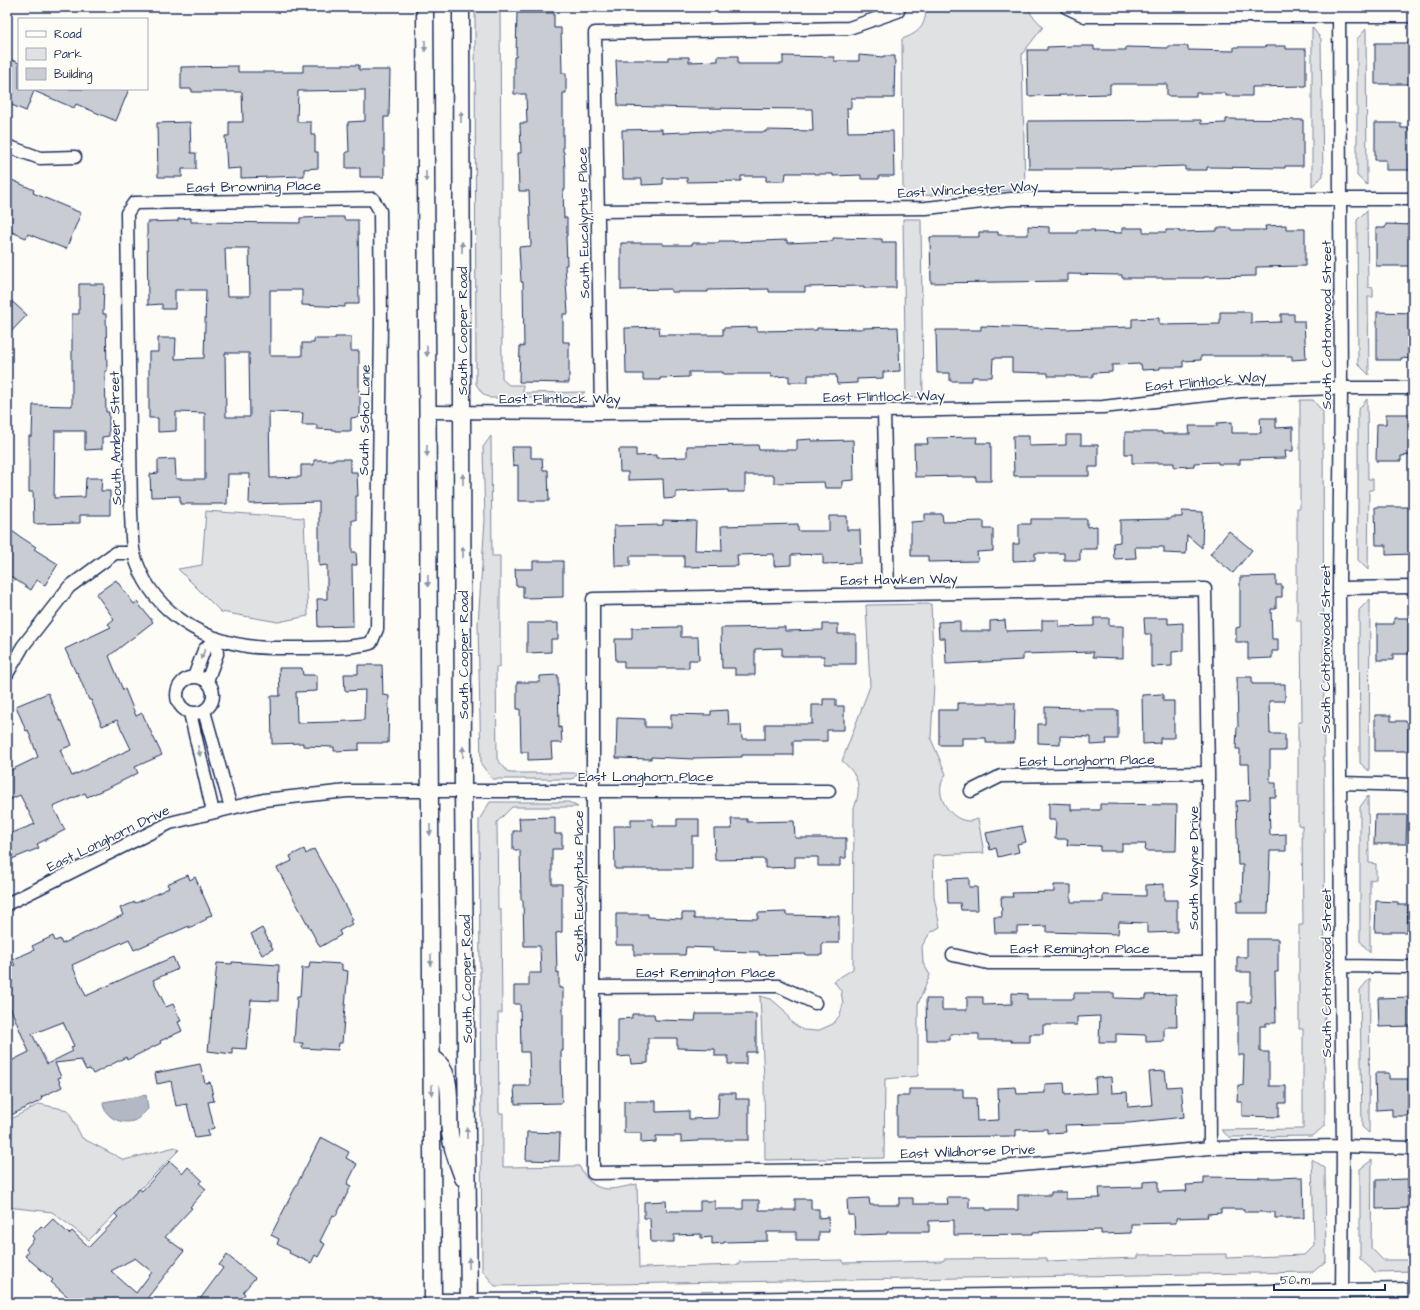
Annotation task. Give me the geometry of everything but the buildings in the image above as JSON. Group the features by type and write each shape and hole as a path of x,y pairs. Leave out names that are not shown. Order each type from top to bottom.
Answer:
{"main road":[{"path":"425,7 433,1302"},
{"name":"South Cooper Road","path":"461,7 463,791 469,1302"},
{"path":"432,1057 438,1061 445,1072 448,1083 450,1139 468,1193"}],"street":[{"path":"1066,7 1085,16 1339,12 1413,16"},
{"name":"South Eucalyptus Place","path":"601,413 595,33 849,28 898,11"},
{"name":"South Cottonwood Street","path":"1339,12 1341,388 1340,966 1343,1146 1342,1297"},
{"path":"7,146 40,158 75,157"},
{"name":"East Browning Place","path":"134,202 373,199"},
{"name":"South Soho Lane","path":"371,643 377,629 381,323 380,211 373,199"},
{"name":"East Winchester Way","path":"598,211 926,208 1011,199 1413,199"},
{"name":"South Amber Street","path":"134,202 127,213 131,514 134,553 143,576 156,597 170,611 187,625 216,638 248,646 286,648 359,646 371,643"},
{"name":"East Flintlock Way","path":"427,412 601,413 884,411 1103,407 1241,391 1341,388 1413,388"},
{"path":"884,411 888,594"},
{"path":"7,674 23,646 69,586 115,553 134,553"},
{"path":"1340,588 1413,587"},
{"name":"East Hawken Way","path":"593,599 1205,589"},
{"name":"South Wayne Drive","path":"1205,589 1208,773 1210,1148"},
{"name":"South Eucalyptus Place","path":"593,599 593,1173"},
{"path":"194,677 204,650 216,638"},
{"path":"207,681 217,654 216,638"},
{"path":"194,677 207,681 212,687 214,694 210,707 204,712 197,714 184,710 179,704 177,697 181,684 187,679 194,677"},
{"path":"204,712 231,808"},
{"path":"190,713 213,812"},
{"name":"East Longhorn Place","path":"971,791 1001,776 1208,773"},
{"path":"1341,783 1413,785"},
{"name":"East Longhorn Drive","path":"7,904 170,823 213,812 264,800 347,791 463,791"},
{"name":"East Longhorn Place","path":"463,791 829,791"},
{"name":"East Remington Place","path":"953,955 988,963 1208,963"},
{"path":"1340,966 1413,967"},
{"name":"East Remington Place","path":"593,987 779,986 815,1003"},
{"name":"East Wildhorse Drive","path":"593,1173 989,1168 1210,1148 1343,1146 1413,1148"},
{"path":"433,1302 1342,1297 1413,1290"}],"green space":[{"path":"475,7 500,7 502,379 509,385 523,385 523,393 585,392 577,398 490,398 482,393 476,384"},
{"path":"926,7 1028,7 1031,14 1043,27 1022,54 1025,189 903,197 902,39 913,34 923,24 926,14"},
{"path":"1312,27 1321,39 1323,176 1312,186"},
{"path":"1366,29 1367,185 1357,176 1357,39"},
{"path":"1367,210 1368,287 1373,288 1373,297 1368,297 1369,375 1358,364 1357,220"},
{"path":"903,219 921,219 923,397 906,398"},
{"path":"1367,399 1368,479 1373,479 1373,490 1369,490 1368,570 1358,560 1358,410"},
{"path":"1300,400 1313,400 1323,412 1325,1125 1313,1136 1229,1137 1221,1130 1303,1129 1303,1029 1299,1029 1299,925 1303,925 1302,826 1298,825 1298,722 1302,722 1301,621 1297,621 1297,508 1300,508"},
{"path":"491,436 492,556 500,556 500,666 496,667 497,759 509,773 579,773 572,779 492,779 481,764 478,624 485,520 483,447"},
{"path":"206,511 304,518 308,616 278,622 221,612 178,569 202,565"},
{"path":"1370,599 1369,771 1360,763 1359,610"},
{"path":"931,604 934,684 931,739 946,774 941,784 942,798 944,804 957,818 969,821 978,819 984,853 933,855 934,897 940,927 930,933 922,946 923,963 930,975 918,1004 918,1076 885,1079 884,1158 765,1160 764,1079 760,996 771,999 784,1010 791,1022 803,1030 817,1031 833,1024 840,1015 843,1004 841,991 834,981 853,969 854,808 858,788 852,771 842,761 870,686 866,605"},
{"path":"1368,796 1369,863 1376,864 1376,879 1370,880 1370,953 1360,941 1360,807"},
{"path":"490,802 569,802 578,807 512,807 497,822 498,909 501,909 502,1013 498,1013 499,1113 503,1113 503,1167 579,1166 585,1176 597,1186 611,1189 637,1184 639,1268 739,1265 739,1262 843,1260 843,1263 943,1261 944,1259 1047,1258 1047,1261 1138,1258 1138,1255 1226,1254 1226,1258 1304,1255 1314,1245 1312,1159 1325,1168 1326,1261 1313,1272 495,1286 482,1270 479,820"},
{"path":"1370,978 1369,1133 1362,1127 1360,990"},
{"path":"39,1104 68,1110 82,1138 124,1160 175,1147 179,1150 89,1240 52,1212 7,1207 7,1121"},
{"path":"1372,1160 1371,1248 1383,1260 1413,1260 1413,1271 1375,1272 1360,1259 1360,1169"}],"shaded area":[{"path":"146,1095 148,1109 133,1121 123,1122 113,1118 104,1107 103,1102"}]}
